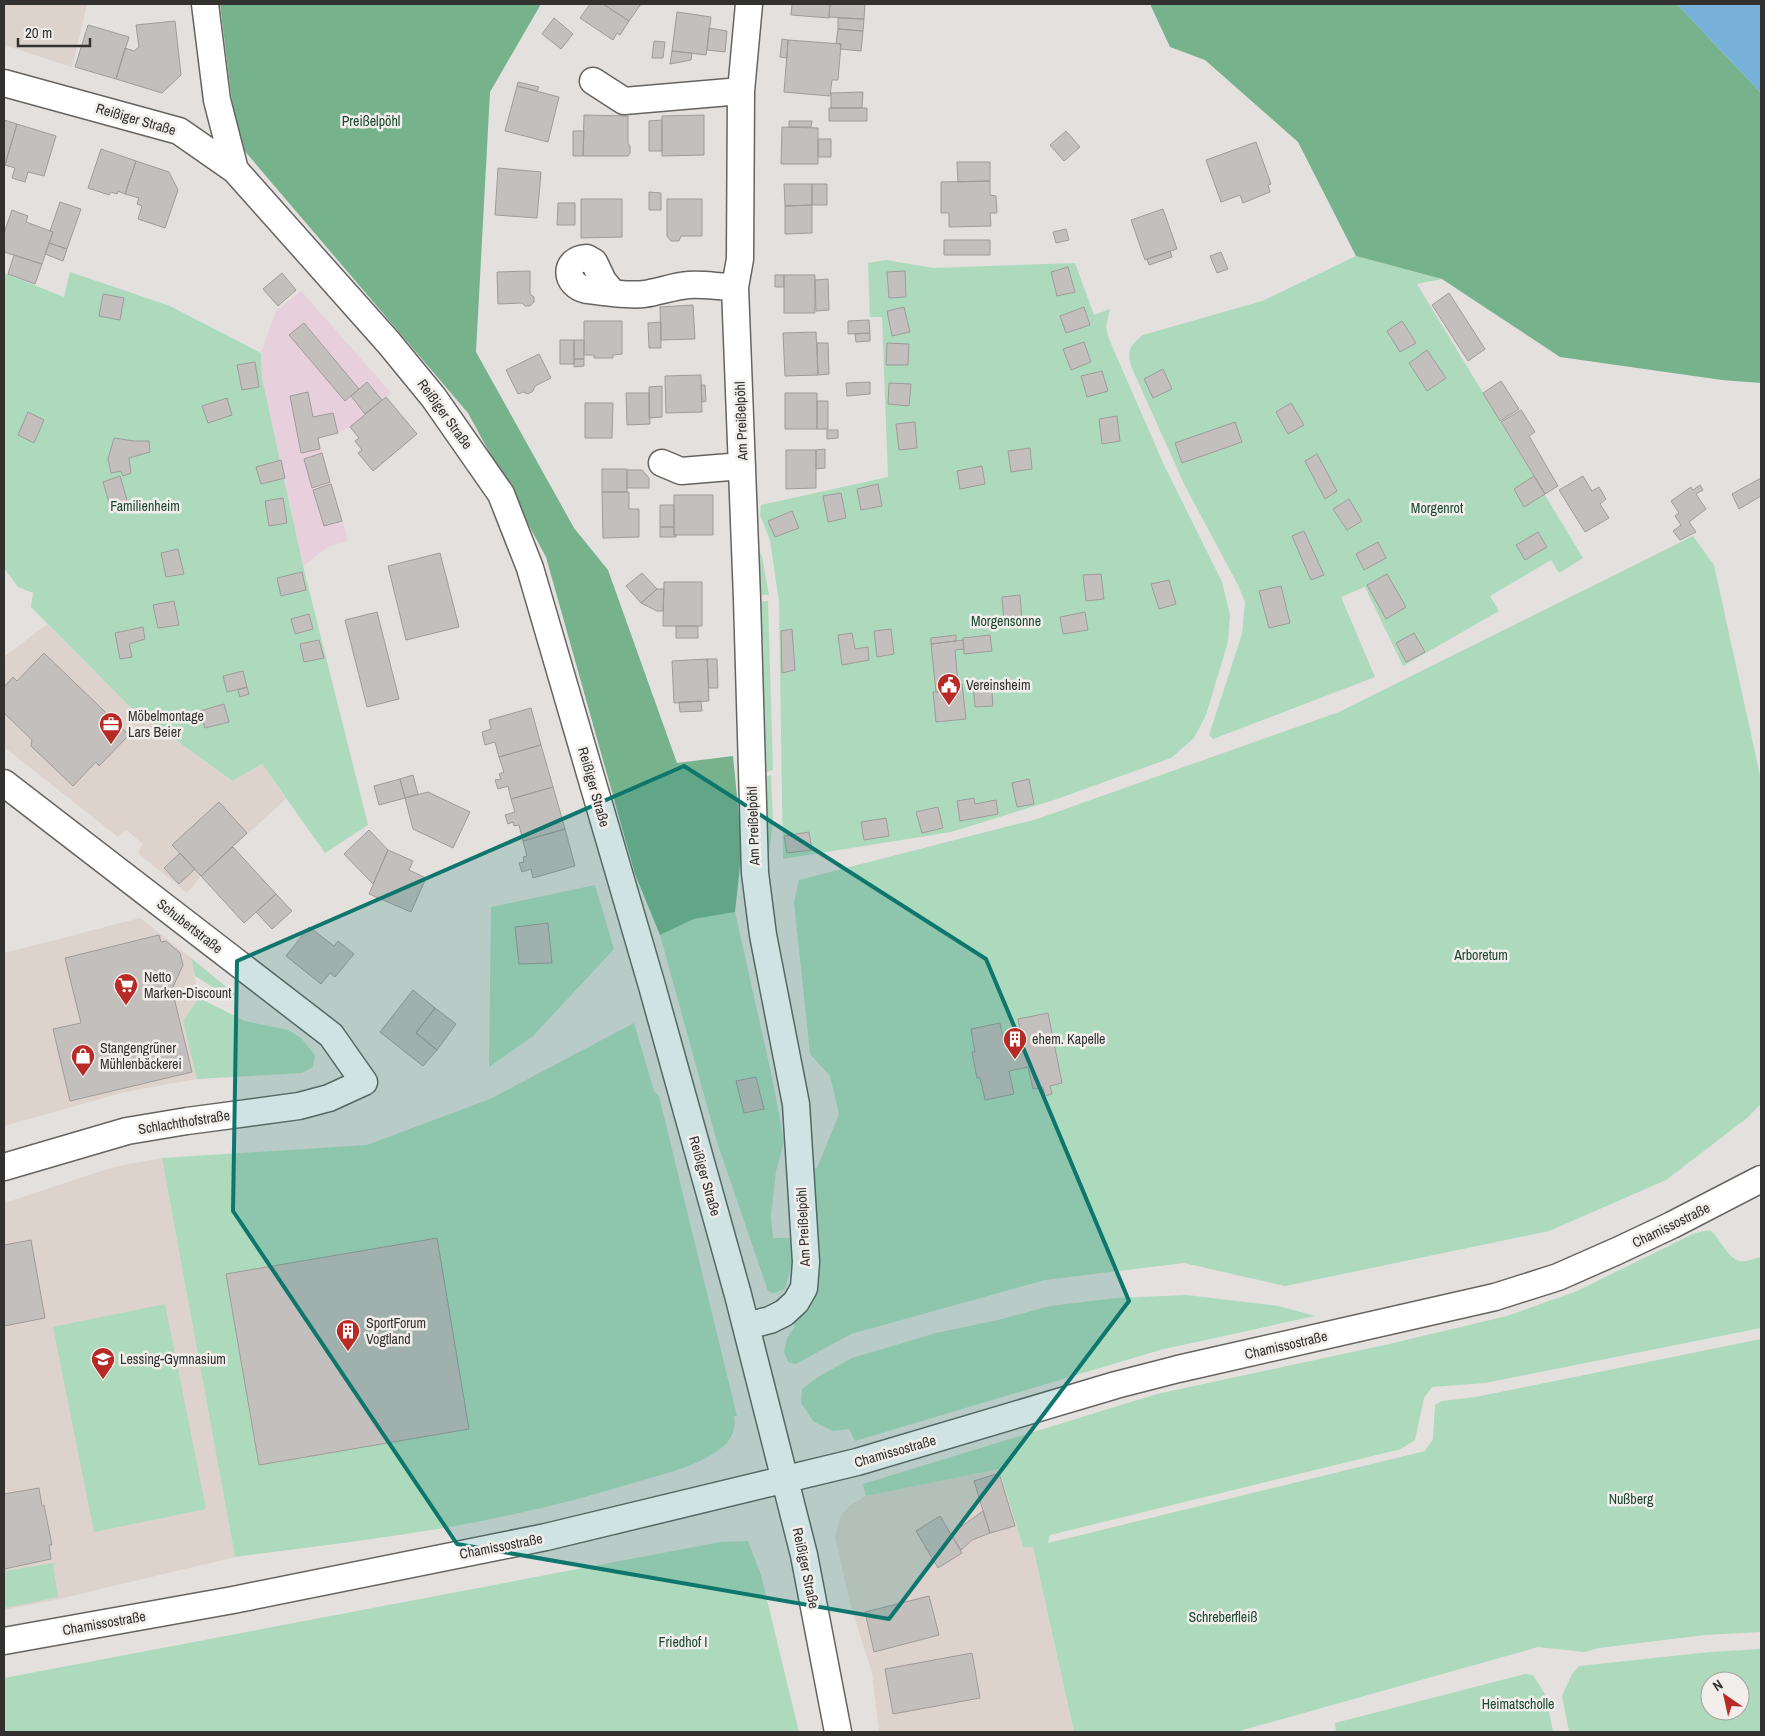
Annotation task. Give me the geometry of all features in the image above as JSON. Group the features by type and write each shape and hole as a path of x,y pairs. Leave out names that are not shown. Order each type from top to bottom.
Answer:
{"street":[{"path":"205,4 217,100 235,170"},
{"name":"Am Preißelpöhl","path":"746,1326 770,1320 784,1313 796,1302 804,1288 806,1262 796,1104 763,935 755,873 735,287 740,259 741,91 749,4"},
{"path":"593,81 624,101 741,91"},
{"name":"Reißiger Straße","path":"4,83 180,131 235,170 388,343 434,398 501,494 535,587 652,986 746,1326 804,1555 838,1732"},
{"path":"613,292 642,295 689,285 735,287"},
{"path":"662,463 682,471 742,466"},
{"name":"Schubertstraße","path":"4,783 331,1035 364,1082"},
{"name":"Schlachthofstraße","path":"4,1168 127,1131 299,1106 329,1098 364,1082"},
{"name":"Chamissostraße","path":"4,1641 233,1600 546,1537 857,1462 1116,1385 1187,1367 1495,1297 1558,1277 1617,1252 1672,1226 1761,1179"}],"highlighted area":[{"path":"684,766 986,959 1129,1301 889,1619 457,1544 233,1211 237,961"}],"shaded area":[{"path":"4,4 87,4 72,67 4,45"},
{"path":"301,291 391,393 350,427 338,433 318,438 348,540 328,547 303,566 262,378 261,353 276,311"},
{"path":"47,624 128,705 231,781 262,764 286,799 201,876 187,893 138,853 143,844 126,830 118,837 4,747 4,657"},
{"path":"140,918 191,958 199,998 183,1021 197,1079 125,1092 4,1126 4,953"},
{"name":"Lessing-Gymnasium","path":"162,1158 235,1557 59,1599 4,1610 4,1203 114,1167"},
{"path":"999,1469 1023,1547 1033,1547 1074,1732 879,1732 872,1673 851,1607 835,1537 841,1515 849,1506 866,1496"}],"green space":[{"name":"Preißelpöhl","path":"220,4 541,4 490,92 476,352 574,528 608,570 677,763 733,756 742,847 735,912 694,919 660,935 635,874 546,557 468,413 237,142"},
{"path":"1150,4 1677,4 1761,93 1761,383 1722,380 1560,357 1442,279 1356,256 1298,142 1205,60 1170,47"},
{"name":"Morgenrot","path":"1356,256 1442,279 1417,284 1583,558 1559,573 1551,560 1490,596 1499,611 1403,666 1365,587 1341,597 1375,677 1213,739 1209,735 1242,634 1245,602 1238,585 1185,486 1131,366 1129,356 1131,348 1143,335 1262,301"},
{"name":"Morgensonne","path":"886,260 933,268 1075,263 1094,315 1110,309 1106,326 1109,339 1164,465 1222,582 1230,614 1228,642 1206,715 1194,738 1171,758 1057,799 951,832 783,859 779,602 770,540 760,515 761,505 888,477 882,317 870,317 868,263"},
{"name":"Familienheim","path":"70,272 170,306 261,353 262,378 303,566 368,825 325,853 262,764 232,781 128,705 31,607 33,593 18,587 4,568 4,273 64,297"},
{"name":"Arboretum","path":"1693,536 1714,565 1761,780 1761,1104 1747,1118 1666,1180 1549,1231 1285,1286 1184,1263 1045,1280 851,1334 796,1364 788,1362 784,1352 787,1338 794,1328 795,1317 814,1286 818,1238 810,1169 817,1168 839,1114 830,1076 810,1054 794,902 799,880 1037,819 1339,712"},
{"path":"755,540 762,557 769,595 756,595"},
{"path":"768,601 773,770 761,773 757,602"},
{"path":"771,775 773,821 768,862 760,779"},
{"path":"595,885 614,949 533,1036 489,1067 491,907"},
{"path":"735,912 772,1077 784,1142 776,1171 771,1216 773,1238 790,1238 793,1260 785,1289 774,1293 768,1291 717,1142 660,935 694,919"},
{"path":"191,958 235,994 234,996 211,986 195,976"},
{"path":"199,998 245,1021 288,1030 301,1038 315,1055 313,1067 302,1073 197,1079 183,1021"},
{"path":"634,1023 654,1091 659,1096 737,1416 734,1416 732,1435 726,1444 707,1458 683,1468 537,1509 438,1529 235,1557 162,1158 367,1145 490,1099"},
{"path":"1710,1230 1732,1257 1737,1260 1746,1261 1761,1257 1761,1328 1485,1383 1432,1387 1424,1398 1415,1440 1401,1449 1050,1535 1048,1543 1425,1451 1433,1439 1435,1405 1442,1401 1476,1397 1761,1339 1761,1632 1705,1635 1599,1648 1584,1652 1538,1647 1236,1732 1074,1732 1033,1547 1023,1547 999,1469 866,1496 863,1484 1157,1394 1389,1344 1507,1316 1577,1291 1695,1233"},
{"path":"1187,1295 1278,1306 1315,1316 1160,1350 855,1441 849,1429 833,1431 814,1422 801,1403 802,1389 818,1377 852,1358 936,1333 998,1320 1050,1306 1116,1298"},
{"path":"165,1304 206,1509 94,1532 53,1327"},
{"name":"Friedhof I","path":"748,1541 761,1575 799,1732 4,1732 4,1678 720,1542"},
{"path":"53,1563 58,1597 4,1608 4,1571"},
{"path":"1761,1649 1761,1732 1569,1732 1562,1696 1572,1674 1579,1666 1710,1652"},
{"name":"Heimatscholle","path":"1525,1674 1533,1675 1546,1696 1553,1732 1336,1732 1335,1723"}],"water":[{"path":"1677,4 1761,4 1761,93"}],"building":[{"path":"590,4 603,4 629,21 620,35 617,33 613,40 580,18"},
{"path":"603,4 641,4 629,21"},
{"path":"792,4 830,4 829,18 791,15"},
{"path":"830,4 865,4 864,19 829,17"},
{"path":"677,12 711,17 706,55 672,51"},
{"path":"554,18 573,34 561,49 542,34"},
{"path":"838,18 864,19 863,31 838,29"},
{"path":"175,21 181,75 162,93 116,79 125,48 134,51 139,47 136,25"},
{"path":"88,25 129,37 116,79 75,67"},
{"path":"709,28 727,31 725,52 707,50"},
{"path":"838,29 863,31 861,51 840,49 841,44 836,43"},
{"path":"782,39 788,40 787,58 780,57"},
{"path":"788,40 841,44 838,80 832,80 830,96 784,92"},
{"path":"654,41 665,42 663,58 652,58"},
{"path":"672,51 692,53 691,60 670,64"},
{"path":"518,82 539,87 537,91 517,86"},
{"path":"517,86 559,97 548,142 505,131"},
{"path":"863,92 862,108 831,108 831,93"},
{"path":"829,108 867,108 867,121 829,121"},
{"path":"584,115 628,116 630,153 628,156 583,156"},
{"path":"704,115 704,155 662,156 662,116"},
{"path":"4,120 17,124 5,165 4,164"},
{"path":"662,120 662,151 649,151 649,121"},
{"path":"789,121 812,121 811,127 789,127"},
{"path":"17,124 56,136 44,176 28,172 25,182 12,178 15,168 5,165"},
{"path":"782,127 818,128 818,164 781,164"},
{"path":"573,131 584,131 583,156 573,156"},
{"path":"1066,131 1080,147 1064,161 1050,145"},
{"path":"818,139 831,139 831,157 818,157"},
{"path":"1256,142 1271,184 1268,185 1270,192 1243,203 1240,195 1221,202 1206,160"},
{"path":"101,149 136,161 125,194 118,191 117,194 111,192 109,195 88,188"},
{"path":"136,161 169,172 178,190 165,228 138,219 142,206 137,204 139,198 125,194"},
{"path":"957,162 990,162 990,181 958,182"},
{"path":"498,168 541,172 537,218 495,215"},
{"path":"990,181 990,195 996,196 997,213 990,213 991,226 949,227 949,213 941,213 941,182"},
{"path":"784,184 812,184 812,205 785,206"},
{"path":"812,184 827,184 827,205 812,205"},
{"path":"649,192 661,193 661,210 649,210"},
{"path":"581,199 622,199 622,237 581,238"},
{"path":"667,199 702,199 702,236 681,236 679,241 671,241 667,236"},
{"path":"60,202 81,209 67,249 49,243 53,232 50,231"},
{"path":"558,203 575,203 575,225 557,225"},
{"path":"812,205 812,233 785,234 785,206"},
{"path":"1163,209 1177,249 1145,260 1131,220"},
{"path":"12,210 28,216 26,222 53,232 42,264 4,252 4,233"},
{"path":"1066,229 1069,240 1056,243 1053,232"},
{"path":"944,240 990,240 990,255 944,255"},
{"path":"49,243 67,249 63,261 45,254"},
{"path":"1170,251 1172,257 1149,265 1147,259"},
{"path":"1221,252 1228,269 1217,273 1210,256"},
{"path":"14,255 42,264 35,284 8,274"},
{"path":"1068,267 1075,292 1057,296 1051,272"},
{"path":"530,271 530,294 534,297 534,302 530,306 525,306 522,303 498,304 497,272"},
{"path":"905,271 906,297 889,298 887,272"},
{"path":"282,273 296,290 278,306 263,289"},
{"path":"775,275 784,275 784,287 775,287"},
{"path":"784,275 815,275 815,313 784,313"},
{"path":"828,279 829,310 816,311 815,280"},
{"path":"1449,293 1485,349 1468,361 1432,305"},
{"path":"103,294 124,298 120,320 99,316"},
{"path":"693,305 695,339 661,340 660,307"},
{"path":"904,307 910,332 892,336 887,311"},
{"path":"1084,307 1090,325 1066,333 1060,316"},
{"path":"869,320 870,333 848,334 848,321"},
{"path":"584,321 622,321 622,354 613,355 613,358 594,358 594,355 584,355"},
{"path":"1402,321 1416,343 1400,352 1387,331"},
{"path":"661,322 661,348 649,348 648,323"},
{"path":"304,323 359,389 345,401 289,335"},
{"path":"816,332 818,375 785,376 783,333"},
{"path":"870,333 870,341 856,342 855,334"},
{"path":"560,340 574,340 574,364 560,364"},
{"path":"574,340 584,340 584,359 574,359"},
{"path":"1084,342 1091,362 1071,370 1063,349"},
{"path":"817,343 828,343 829,374 818,375"},
{"path":"887,343 909,344 908,365 886,365"},
{"path":"1427,350 1446,378 1427,391 1409,363"},
{"path":"539,354 551,378 535,386 533,391 528,394 523,392 518,394 506,370"},
{"path":"574,359 584,359 584,366 574,367"},
{"path":"255,362 259,387 242,390 237,365"},
{"path":"1163,369 1172,389 1153,398 1144,379"},
{"path":"1102,371 1108,391 1087,397 1081,376"},
{"path":"701,375 702,412 666,413 665,376"},
{"path":"1501,381 1519,409 1500,421 1483,393"},
{"path":"367,382 382,400 365,414 351,396"},
{"path":"870,382 870,394 847,396 846,383"},
{"path":"889,383 911,384 909,406 888,404"},
{"path":"701,385 705,385 706,401 702,402"},
{"path":"662,386 662,417 649,418 649,387"},
{"path":"308,392 313,417 333,413 338,433 318,438 320,449 301,453 290,396"},
{"path":"626,393 649,393 650,424 627,425"},
{"path":"785,393 817,393 817,429 785,429"},
{"path":"386,397 417,434 373,471 358,453 362,450 355,441 359,438 350,427"},
{"path":"227,398 232,415 208,423 202,406"},
{"path":"817,401 828,401 828,429 817,429"},
{"path":"585,403 613,403 612,438 585,438"},
{"path":"1291,403 1304,425 1288,434 1276,412"},
{"path":"1521,410 1535,432 1529,436 1558,486 1545,494 1501,422"},
{"path":"28,412 44,420 34,443 18,435"},
{"path":"1117,416 1120,441 1102,444 1099,419"},
{"path":"915,422 917,448 899,450 896,424"},
{"path":"1235,422 1242,442 1182,463 1175,443"},
{"path":"827,430 838,430 838,438 827,439"},
{"path":"114,438 149,441 150,452 129,458 131,473 123,476 121,471 111,473 108,459"},
{"path":"1030,448 1032,469 1011,472 1008,451"},
{"path":"825,449 825,468 816,469 816,450"},
{"path":"786,450 816,450 816,488 786,489"},
{"path":"322,453 330,482 312,488 304,459"},
{"path":"1317,454 1337,491 1325,499 1305,461"},
{"path":"281,460 285,478 261,484 256,467"},
{"path":"982,466 985,484 960,489 957,471"},
{"path":"602,469 627,469 627,492 602,492"},
{"path":"627,470 642,470 649,478 649,488 627,488"},
{"path":"120,476 127,500 110,506 103,482"},
{"path":"1534,476 1545,494 1524,507 1514,489"},
{"path":"1583,476 1592,491 1599,487 1606,499 1600,504 1609,518 1585,532 1559,490"},
{"path":"1761,478 1761,496 1739,509 1732,494"},
{"path":"331,484 342,521 324,526 313,490"},
{"path":"878,484 882,506 861,510 857,489"},
{"path":"1700,485 1703,490 1696,494 1706,509 1689,522 1696,532 1680,540 1673,531 1681,525 1675,516 1679,513 1671,501 1691,487 1693,490"},
{"path":"602,492 629,492 629,509 639,509 639,537 603,538"},
{"path":"841,493 846,518 828,522 823,496"},
{"path":"674,495 713,495 713,535 674,535"},
{"path":"283,498 287,523 269,526 265,501"},
{"path":"1349,499 1362,521 1347,530 1333,509"},
{"path":"660,505 674,505 674,527 660,527"},
{"path":"792,511 799,528 775,537 768,521"},
{"path":"660,527 674,527 674,535 676,537 660,537"},
{"path":"1304,531 1324,575 1311,580 1292,536"},
{"path":"1538,532 1547,547 1525,560 1516,545"},
{"path":"1378,542 1386,558 1364,570 1356,554"},
{"path":"178,549 184,574 166,577 161,553"},
{"path":"440,553 459,627 406,640 388,566"},
{"path":"302,572 306,590 281,596 277,578"},
{"path":"642,573 657,589 641,603 626,586"},
{"path":"1101,574 1104,599 1086,601 1083,575"},
{"path":"1387,574 1406,607 1386,619 1367,585"},
{"path":"1169,580 1176,604 1159,609 1151,584"},
{"path":"664,582 702,582 702,626 663,626"},
{"path":"1281,586 1290,623 1269,628 1259,591"},
{"path":"657,589 664,589 663,611 657,611 641,603"},
{"path":"1020,595 1022,620 1004,622 1002,597"},
{"path":"174,601 179,625 158,628 153,605"},
{"path":"377,612 399,699 367,707 345,620"},
{"path":"1085,612 1088,630 1063,634 1060,617"},
{"path":"309,614 313,629 295,634 291,619"},
{"path":"676,626 698,626 698,638 676,638"},
{"path":"143,627 145,639 129,644 132,657 120,659 115,633"},
{"path":"792,629 795,670 782,673 781,631"},
{"path":"891,629 894,654 877,657 874,631"},
{"path":"852,633 855,649 868,647 869,660 842,665 838,635"},
{"path":"1414,633 1425,652 1406,662 1396,643"},
{"path":"956,635 956,641 931,644 931,638"},
{"path":"990,635 992,651 964,654 963,638"},
{"path":"319,640 324,658 304,662 300,644"},
{"path":"963,640 964,649 955,650 958,684 950,685 950,691 936,692 931,644"},
{"path":"44,653 129,735 99,766 96,762 73,786 31,746 32,740 4,713 4,687 13,677 17,681"},
{"path":"707,659 709,701 674,703 672,661"},
{"path":"707,659 717,659 718,688 709,688"},
{"path":"243,671 247,687 227,692 223,676"},
{"path":"991,680 993,706 975,707 973,682"},
{"name":"Vereinsheim","path":"962,684 966,719 936,722 933,692 950,691 950,685"},
{"path":"247,687 249,694 240,697 238,690"},
{"path":"701,701 702,711 680,712 679,702"},
{"path":"224,704 229,722 205,728 200,711"},
{"path":"531,708 541,745 499,757 495,742 485,745 482,732 491,729 489,720"},
{"path":"541,745 553,787 511,799 508,786 498,789 495,780 501,779 499,774 504,772 499,757"},
{"path":"413,775 418,794 405,798 400,779"},
{"path":"400,779 405,798 379,805 374,786"},
{"path":"1029,779 1034,804 1017,807 1012,783"},
{"path":"553,787 565,829 523,841 519,825 514,826 513,822 508,824 505,815 515,812 511,799"},
{"path":"428,792 470,812 453,848 413,829 405,798"},
{"path":"974,798 975,804 996,800 998,814 960,821 957,801"},
{"path":"219,802 247,833 201,876 172,845"},
{"path":"938,807 943,828 922,833 916,812"},
{"path":"886,818 889,836 864,840 861,822"},
{"path":"565,829 575,866 533,878 531,869 522,872 519,863 524,862 523,857 527,856 523,841"},
{"path":"369,830 388,850 373,884 344,854"},
{"path":"809,832 812,850 787,853 784,836"},
{"path":"233,847 276,894 244,923 201,876"},
{"path":"388,850 413,861 409,870 426,878 411,912 369,894"},
{"path":"180,853 195,869 179,884 164,868"},
{"path":"276,894 292,911 272,929 256,912"},
{"path":"548,923 552,963 519,964 515,927"},
{"path":"309,927 334,946 338,941 354,954 335,977 330,973 321,984 286,956"},
{"name":"Netto Marken-Discount","path":"159,935 161,942 166,941 180,953 183,965 172,989 192,1072 70,1101 53,1029 81,1023 65,958"},
{"path":"413,990 435,1008 416,1033 437,1050 423,1066 380,1032"},
{"path":"435,1008 456,1024 437,1050 416,1033"},
{"name":"ehem. Kapelle","path":"1048,1013 1062,1083 1050,1086 1052,1094 1045,1096 1043,1087 1033,1089 1028,1067 1009,1071 1014,1094 985,1100 980,1078 977,1078 972,1052 975,1052 971,1029 1000,1023 1004,1045 1022,1042 1018,1019"},
{"path":"756,1077 764,1109 744,1113 736,1081"},
{"name":"SportForum Vogtland","path":"437,1238 469,1429 259,1465 226,1274"},
{"path":"31,1240 45,1318 4,1326 4,1245"},
{"path":"999,1473 1015,1526 990,1533 974,1481"},
{"path":"39,1488 52,1545 49,1545 51,1559 4,1569 4,1494"},
{"path":"983,1511 990,1533 972,1540 961,1550 951,1534"},
{"path":"940,1516 962,1553 938,1568 916,1531"},
{"path":"929,1596 939,1635 874,1652 865,1612"},
{"path":"972,1653 980,1698 893,1714 885,1669"}],"place":[{"name":"Vereinsheim","path":"949,706"},
{"name":"Möbelmontage Lars Beier","path":"111,745"},
{"name":"Netto Marken-Discount","path":"126,1006"},
{"name":"ehem. Kapelle","path":"1015,1060"},
{"name":"Stangengrüner Mühlenbäckerei","path":"83,1077"},
{"name":"SportForum Vogtland","path":"348,1352"},
{"name":"Lessing-Gymnasium","path":"103,1380"}],"park label":[{"name":"Nußberg","path":"1631,1499"},
{"name":"Schreberfleiß","path":"1223,1617"}]}
